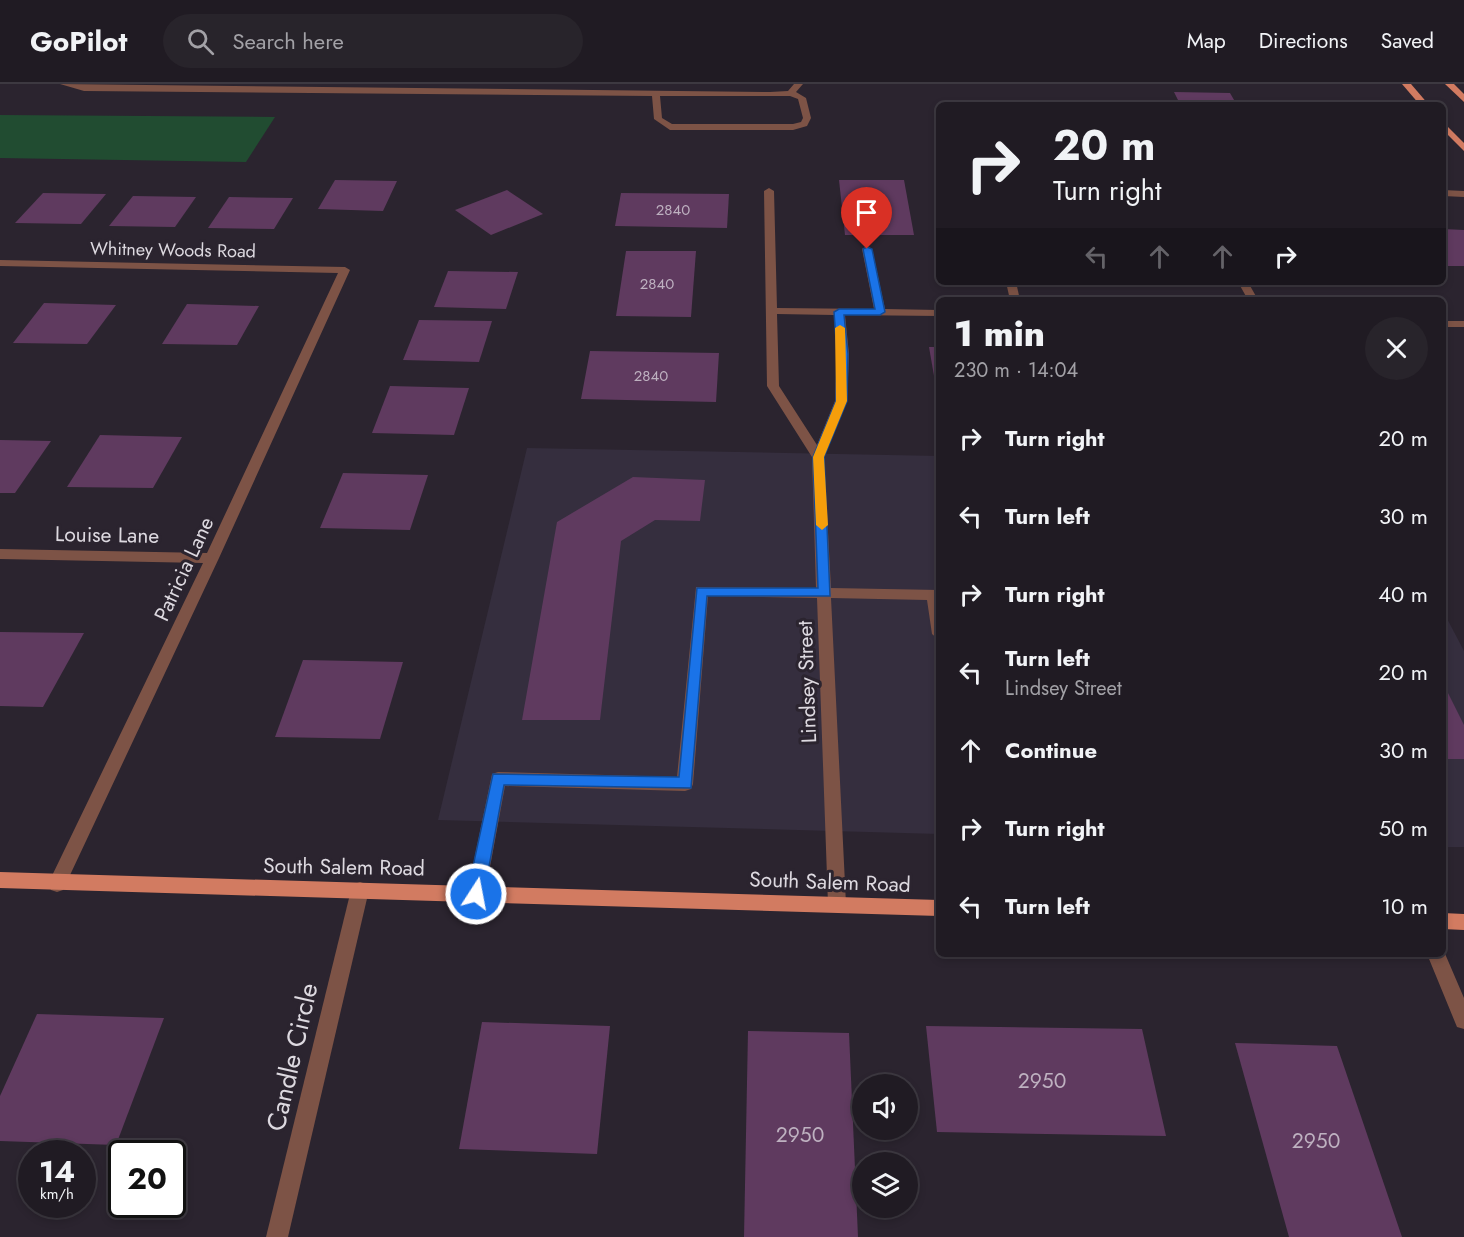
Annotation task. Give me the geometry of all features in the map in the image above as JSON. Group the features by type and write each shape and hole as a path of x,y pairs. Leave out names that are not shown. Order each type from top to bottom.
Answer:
{"main road":[{"path":"1406,84 1422,102"},
{"path":"1449,84 1464,99"},
{"path":"1446,127 1464,148"},
{"name":"South Salem Road","path":"0,880 57,884 360,890 936,908"},
{"path":"1446,921 1464,922"}],"street":[{"path":"64,84 84,88 120,86 489,88 656,94 791,93 802,98 807,118 804,124 782,127 670,127 658,119 656,94"},
{"path":"791,93 799,84"},
{"path":"769,191 774,386 818,457"},
{"path":"1446,193 1464,194"},
{"path":"867,249 880,312"},
{"name":"Whitney Woods Road","path":"0,263 345,270"},
{"name":"Patricia Lane","path":"57,884 212,558 345,270"},
{"path":"772,310 936,313"},
{"path":"818,457 841,401 843,354 839,312"},
{"path":"1446,324 1464,324"},
{"name":"Lindsey Street","path":"818,457 837,904"},
{"name":"Louise Lane","path":"0,554 212,558"},
{"path":"476,894 498,779 686,784 701,591 936,595"},
{"name":"Candle Circle","path":"277,1237 360,890"},
{"path":"1437,957 1464,1020"}],"shaded area":[{"path":"527,448 936,456 936,834 438,820"},
{"path":"1446,617 1464,651 1464,847 1446,847"}],"green space":[{"path":"0,115 275,117 246,162 0,158"}],"building":[{"path":"1174,92 1230,93 1235,102 1179,102"},
{"path":"335,180 397,181 383,211 318,209"},
{"path":"839,180 904,180 914,235 845,235"},
{"path":"507,190 543,214 491,235 455,210"},
{"path":"43,193 106,194 81,224 15,223"},
{"path":"621,193 729,194 727,228 615,226"},
{"path":"133,196 196,197 175,227 109,226"},
{"path":"229,197 293,198 274,229 208,228"},
{"path":"1446,229 1464,230 1464,266 1446,266"},
{"path":"626,251 696,251 691,317 616,316"},
{"path":"448,271 518,272 506,309 434,307"},
{"path":"44,303 116,305 87,344 13,343"},
{"path":"187,304 259,306 237,345 162,344"},
{"path":"419,320 492,321 479,362 403,360"},
{"path":"929,347 936,347 936,387"},
{"path":"590,351 719,353 716,402 581,399"},
{"path":"390,386 469,388 454,435 372,433"},
{"path":"100,435 182,437 153,488 67,487"},
{"path":"0,440 51,441 15,493 0,493"},
{"path":"343,473 428,475 410,530 320,528"},
{"path":"633,477 705,480 700,521 655,520 621,541 600,720 522,720 557,522"},
{"path":"0,632 84,633 43,707 0,706"},
{"path":"303,660 403,662 380,739 275,737"},
{"path":"1446,689 1464,725 1464,759 1446,759"},
{"path":"37,1014 164,1018 118,1140 108,1140 108,1145 96,1144 96,1140 0,1141 0,1096"},
{"path":"482,1022 610,1026 597,1154 459,1149"},
{"path":"926,1026 1142,1029 1166,1136 937,1132"},
{"path":"748,1031 849,1033 854,1152 852,1152 852,1218 857,1218 858,1237 744,1237"},
{"path":"1235,1043 1337,1046 1402,1237 1289,1237"}],"slow traffic":[{"path":"822,525 818,457 841,401 843,354 840,328"}],"route":[{"path":"476,894 498,779 686,784 701,591 825,592 818,457 841,401 843,354 839,312 880,312 867,249"}]}
